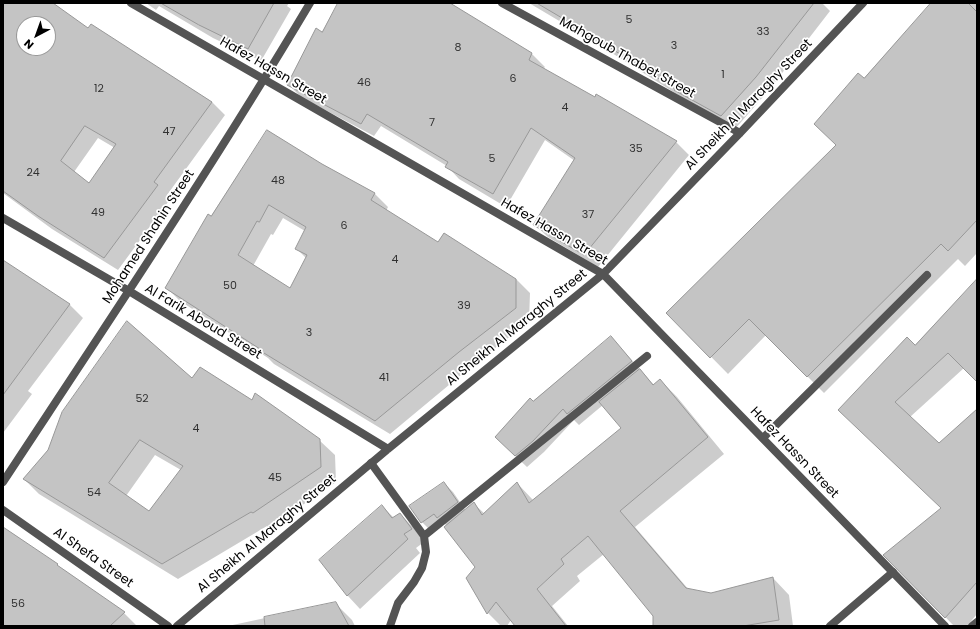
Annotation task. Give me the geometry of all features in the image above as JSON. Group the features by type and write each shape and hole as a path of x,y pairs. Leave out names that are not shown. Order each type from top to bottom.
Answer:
{"street":[{"name":"Hafez Hassn Street","path":"131,3 604,274 944,626"},
{"name":"Mohamed Shahin Street","path":"3,482 129,291 264,80 310,3"},
{"name":"Mahgoub Thabet Street","path":"502,3 740,133"},
{"name":"Al Sheikh Al Maraghy Street","path":"177,626 371,463 604,274 863,3"},
{"name":"Al Farik Aboud Street","path":"3,218 129,291 388,449"},
{"path":"763,438 927,275"},
{"path":"424,536 647,356"},
{"path":"371,463 424,536 426,552 422,568 414,582 398,603 390,626"},
{"name":"Al Shefa Street","path":"3,510 168,626"},
{"path":"830,626 893,572"},
{"path":"972,626 977,622"}],"building":[{"path":"3,3 53,3 88,28 91,24 212,102 154,182 158,185 104,258 38,216 3,191","holes":["85,126 116,144 89,183 61,161"]},
{"path":"161,3 274,3 248,49 199,25"},
{"path":"338,3 450,3 532,53 529,60 595,97 596,94 677,141 584,255 533,225 575,158 531,128 493,194 445,167 448,162 367,114 361,124 287,85 316,28 322,32"},
{"path":"537,3 814,3 756,77 721,116 674,90 675,89"},
{"path":"931,3 968,3 977,12 977,220 948,251 941,244 807,377 749,319 710,358 666,313 836,145 814,124 858,73 864,78"},
{"path":"267,130 322,164 375,193 371,200 438,242 444,233 516,279 516,308 459,352 375,421 259,350 260,349 165,288 208,214 211,216","holes":["269,205 306,227 295,249 307,255 290,288 238,255 257,221 259,222"]},
{"path":"3,260 70,304 3,395"},
{"path":"977,279 977,382 948,353 895,402 939,443 977,409 977,582 945,618 883,555 941,508 838,410 907,337 915,345"},
{"path":"127,321 192,378 200,367 252,400 255,393 320,439 321,467 253,513 251,512 162,564 23,479 48,450 62,412","holes":["140,440 183,466 149,511 109,483"]},
{"path":"611,336 632,361 567,414 563,409 533,441 515,456 495,437 530,398 533,401"},
{"path":"640,369 653,385 660,379 708,437 620,511 686,588 711,593 773,577 779,620 743,626 653,626 653,616 588,536 561,559 564,564 537,589 566,626 515,626 496,602 487,614 466,578 475,567 444,527 474,502 482,515 517,482 529,503 621,428 599,402"},
{"path":"444,482 458,502 437,518 434,514 421,523 409,506"},
{"path":"382,505 392,518 400,513 412,529 404,534 408,539 347,596 319,560"},
{"path":"3,527 125,612 110,626 3,626"},
{"path":"336,602 349,626 265,626 264,617"}]}
